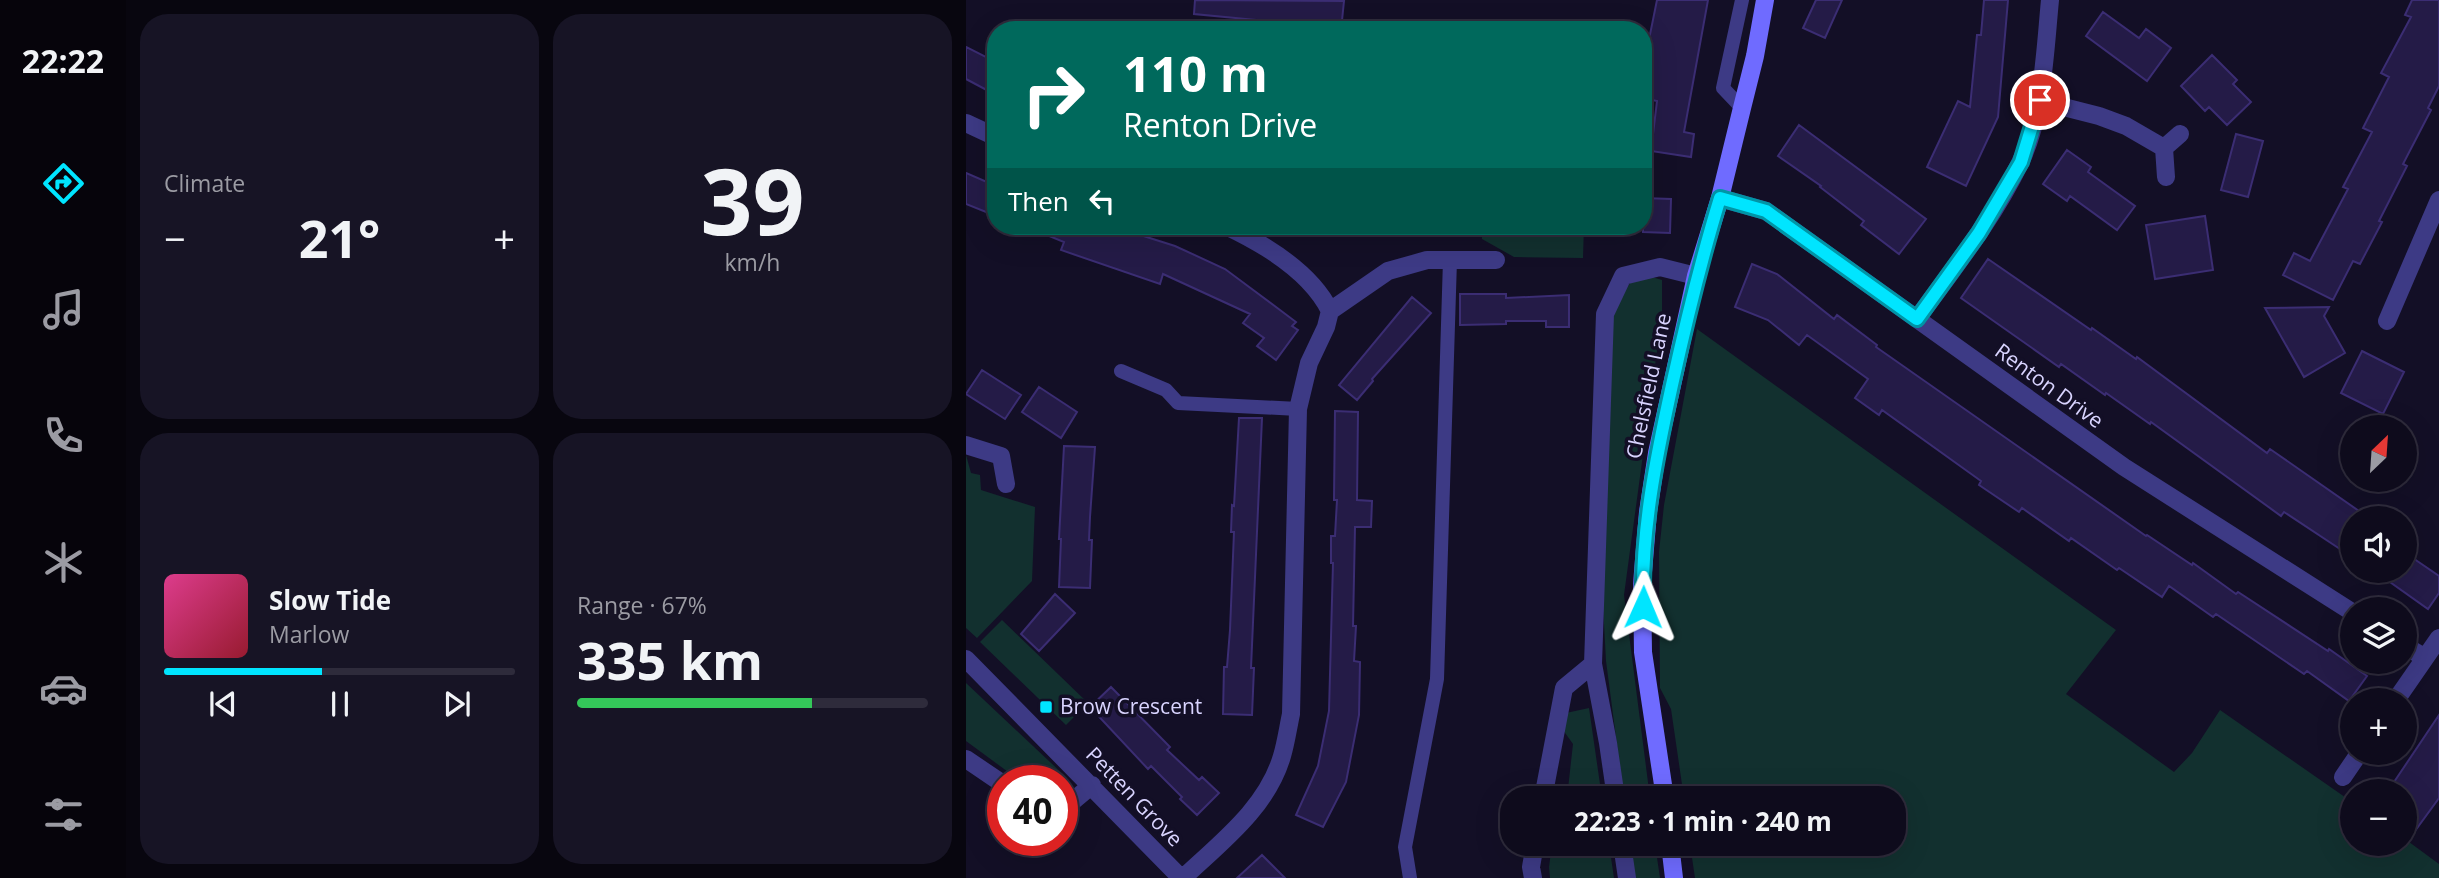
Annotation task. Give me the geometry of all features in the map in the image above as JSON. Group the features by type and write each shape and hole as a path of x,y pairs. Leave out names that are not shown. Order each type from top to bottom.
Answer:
{"street":[{"name":"Chelsfield Lane","path":"1663,786 1643,652 1642,584 1648,512 1657,453 1696,276 1720,198 1755,56 1765,0"},
{"path":"1917,319 1979,233 2021,162 2040,100 2050,0"},
{"path":"2040,100 2126,126 2164,148"},
{"path":"966,123 987,133"},
{"path":"2164,148 2180,134"},
{"path":"2164,148 2166,177"},
{"name":"Renton Drive","path":"1720,198 1766,211 2124,467 2340,604"},
{"path":"2387,321 2439,200"},
{"path":"1182,878 1244,821 1266,790 1282,758 1290,714 1298,409 1309,363 1326,327 1330,311 1322,295 1290,266 1246,235"},
{"path":"1330,311 1388,271 1427,260 1496,260"},
{"name":"Chelsfield Lane","path":"1614,786 1593,664 1605,314 1622,276 1660,267 1696,276"},
{"path":"966,445 1001,456 1006,484"},
{"path":"2404,688 2439,638"},
{"path":"2417,653 2425,658"},
{"name":"Petten Grove","path":"966,659 1182,878"},
{"path":"1546,786 1564,688 1593,664"},
{"path":"966,759 987,773"},
{"path":"2343,777 2351,765"},
{"path":"1078,797 1092,785"},
{"path":"1533,856 1533,878"},
{"path":"1624,856 1627,878"},
{"path":"1671,856 1674,878"}],"lane":[{"path":"1742,0 1723,88 1742,108"},
{"path":"1410,878 1405,847 1437,679 1450,260"},
{"path":"1121,371 1166,390 1178,403 1298,409"}],"green space":[{"path":"1482,235 1584,235 1583,258 1514,257 1482,239"},
{"path":"1652,277 1662,280 1662,314 1624,595 1648,786 1622,786 1606,661 1602,586 1612,310 1630,283"},
{"path":"1697,329 2116,630 2066,694 2174,772 2192,753 2220,710 2340,794 2340,856 2417,856 2417,848 2439,864 2439,878 1695,878 1692,856 1906,856 1906,786 1682,786 1671,709 1660,688 1659,552 1664,505"},
{"path":"966,455 971,473 980,475 981,490 1035,507 1032,581 977,638 966,628"},
{"path":"1002,620 1088,703 1066,725 980,642"},
{"path":"966,683 1053,765 999,765 966,741"},
{"path":"1589,708 1600,786 1568,786 1573,744 1563,730 1566,713"},
{"path":"1550,856 1611,856 1614,878 1550,878"},
{"path":"1631,856 1657,856 1660,878 1634,878"}],"building":[{"path":"1195,0 1344,1 1342,21 1266,21 1194,14"},
{"path":"1657,0 1708,0 1684,132 1694,134 1691,157 1652,151 1657,101 1652,100 1652,25"},
{"path":"1816,0 1842,0 1825,38 1803,28"},
{"path":"1984,0 2008,0 1998,117 1966,186 1927,167 1958,101 1970,107 1977,35 1981,35"},
{"path":"2412,0 2439,0 2439,86 2428,108 2431,110 2403,164 2407,166 2379,221 2382,222 2360,264 2353,261 2333,300 2283,275 2294,253 2310,261 2348,189 2343,187 2372,132 2363,128 2389,77 2381,73 2411,17 2405,15"},
{"path":"2103,12 2139,38 2146,29 2171,48 2147,81 2086,36"},
{"path":"966,47 987,58 987,90 966,79"},
{"path":"2212,55 2237,80 2233,84 2251,102 2227,125 2209,107 2205,111 2181,86"},
{"path":"1799,125 1926,219 1899,254 1861,225 1864,221 1821,186 1778,156"},
{"path":"2236,134 2263,141 2248,197 2221,190"},
{"path":"2067,150 2091,167 2088,172 2135,206 2117,230 2070,196 2067,201 2043,184"},
{"path":"966,173 987,182 987,212 966,204"},
{"path":"1652,198 1671,199 1670,233 1652,232"},
{"path":"2205,216 2213,270 2155,279 2146,225"},
{"path":"1047,235 1140,235 1175,246 1225,269 1296,322 1292,326 1298,330 1276,360 1257,346 1264,338 1243,323 1250,314 1163,274 1160,284 1061,250 1064,242"},
{"path":"1988,259 2091,330 2092,328 2136,359 2137,357 2267,453 2270,449 2352,506 2340,506 2340,549 2284,512 2281,516 2151,422 2150,424 2061,364 2059,367 1961,298"},
{"path":"1752,264 1777,274 1834,319 1837,315 1877,345 1876,347 2146,536 2192,565 2193,563 2236,594 2238,592 2328,651 2329,649 2340,657 2340,674 2367,676 2358,688 2340,688 2340,695 2307,671 2304,674 2216,614 2213,617 2169,586 2162,597 2071,538 2069,541 2022,508 2019,512 1979,485 1981,481 1882,410 1879,415 1855,398 1868,379 1807,335 1799,345 1768,320 1735,307"},
{"path":"1460,294 1506,294 1506,298 1569,295 1569,327 1546,327 1546,321 1460,325"},
{"path":"1412,297 1431,313 1372,379 1357,400 1339,385"},
{"path":"2329,307 2324,316 2345,353 2304,377 2265,308"},
{"path":"2362,351 2404,372 2383,414 2341,393"},
{"path":"982,370 1021,395 1005,419 966,394"},
{"path":"1039,387 1077,412 1061,438 1022,412"},
{"path":"1335,411 1358,412 1357,500 1372,501 1371,527 1355,527 1353,626 1356,626 1354,661 1360,662 1359,715 1346,782 1323,827 1296,815 1318,766 1329,711 1333,563 1331,536 1335,536 1337,500 1334,500"},
{"path":"1239,418 1262,418 1251,668 1254,668 1252,715 1223,714 1224,667 1227,667 1230,630 1234,532 1231,532 1232,505 1234,506"},
{"path":"1064,446 1095,447 1089,540 1092,540 1090,588 1059,587"},
{"path":"2417,561 2439,576 2439,593 2428,609 2417,601 2417,597 2411,597 2391,583 2417,583"},
{"path":"1055,594 1075,613 1039,651 1021,634"},
{"path":"1111,687 1170,747 1167,750 1199,780 1202,777 1219,793 1197,815 1151,766 1148,769 1090,707"},
{"path":"2439,715 2439,798 2417,828 2417,779 2396,779 2405,765 2417,765 2417,748"},
{"path":"1262,855 1285,878 1237,878"}],"place":[{"name":"Brow Crescent","path":"1046,707"}],"route":[{"path":"1643,607 1642,584 1648,512 1657,453 1696,276 1720,198 1766,211 1917,319 1979,233 2021,162 2040,100"}]}
